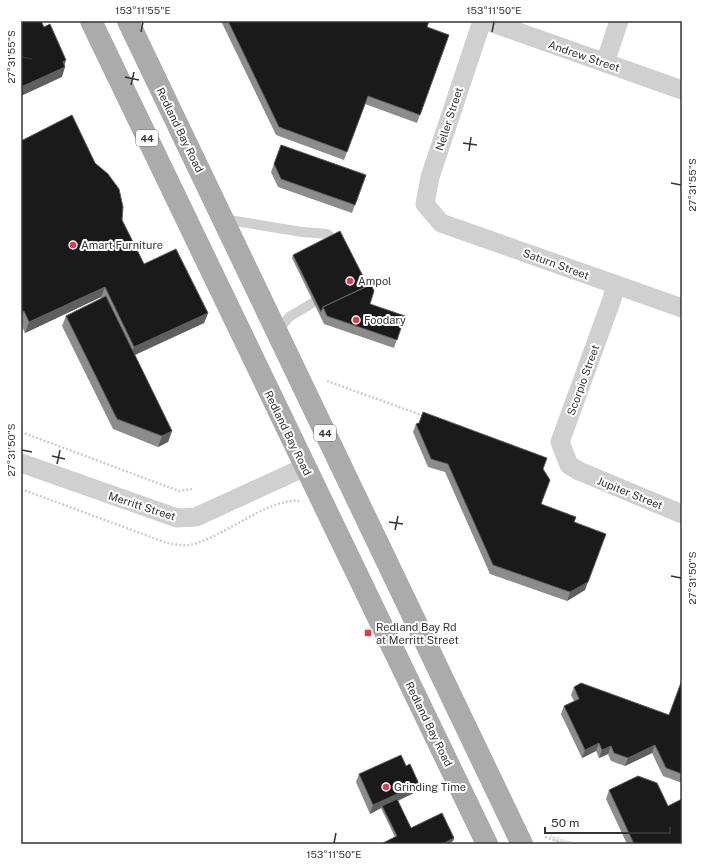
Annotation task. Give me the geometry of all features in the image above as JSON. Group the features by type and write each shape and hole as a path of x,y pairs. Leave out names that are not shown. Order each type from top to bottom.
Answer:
{"main road":[{"name":"Redland Bay Road","path":"90,21 487,844"},
{"name":"Redland Bay Road","path":"128,21 522,844"}],"street":[{"name":"Neller Street","path":"434,215 425,204 430,178 482,21"},
{"name":"Andrew Street","path":"487,21 682,90"},
{"path":"605,63 619,21"},
{"name":"Saturn Street","path":"434,215 441,223 682,308"},
{"name":"Scorpio Street","path":"578,471 569,465 560,442 612,299 615,284"},
{"name":"Merritt Street","path":"21,463 177,518 196,517 305,467"},
{"name":"Jupiter Street","path":"578,471 682,514"}],"lane":[{"path":"222,219 302,232 327,234 341,245 344,252"},
{"path":"277,332 289,317 338,289"}],"path":[{"path":"327,381 426,417"},
{"path":"21,432 179,491 192,489"},
{"path":"545,837 566,844"}],"shaded area":[{"path":"549,834 578,844 555,844"}],"building":[{"path":"21,21 41,21 44,27 50,24 66,60 63,62 65,67 21,87"},
{"path":"228,21 429,21 427,27 449,35 420,115 368,96 347,152 279,127"},
{"name":"Amart Furniture","path":"72,115 95,163 108,174 119,189 123,207 122,220 144,264 176,249 208,313 134,347 105,287 29,322 24,311 21,312 21,141"},
{"path":"281,145 366,175 355,205 281,179 274,164"},
{"path":"340,231 368,286 323,307 321,312 293,255"},
{"name":"Foodary","path":"371,284 374,291 370,304 405,316 397,340 327,316 323,307"},
{"path":"106,296 172,431 162,436 117,419 66,316"},
{"path":"423,412 547,458 543,469 550,480 541,504 576,517 574,522 606,534 588,582 570,592 493,565 448,464 431,459 416,424 419,423"},
{"path":"682,680 682,774 666,768 655,745 628,758 614,753 611,746 602,750 599,743 585,750 564,706 579,699 574,687 581,683 669,715"},
{"name":"Grinding Time","path":"401,755 406,766 410,764 419,784 373,805 359,774"},
{"path":"638,776 657,783 668,806 682,799 682,844 634,844 609,790"},
{"path":"397,799 411,828 442,813 454,838 442,844 381,844 397,836 382,806"}],"place":[{"name":"Amart Furniture","path":"73,245"},
{"name":"Ampol","path":"350,281"},
{"name":"Foodary","path":"356,320"},
{"name":"Redland Bay Rd at Merritt Street","path":"368,633"},
{"name":"Grinding Time","path":"386,787"}]}
